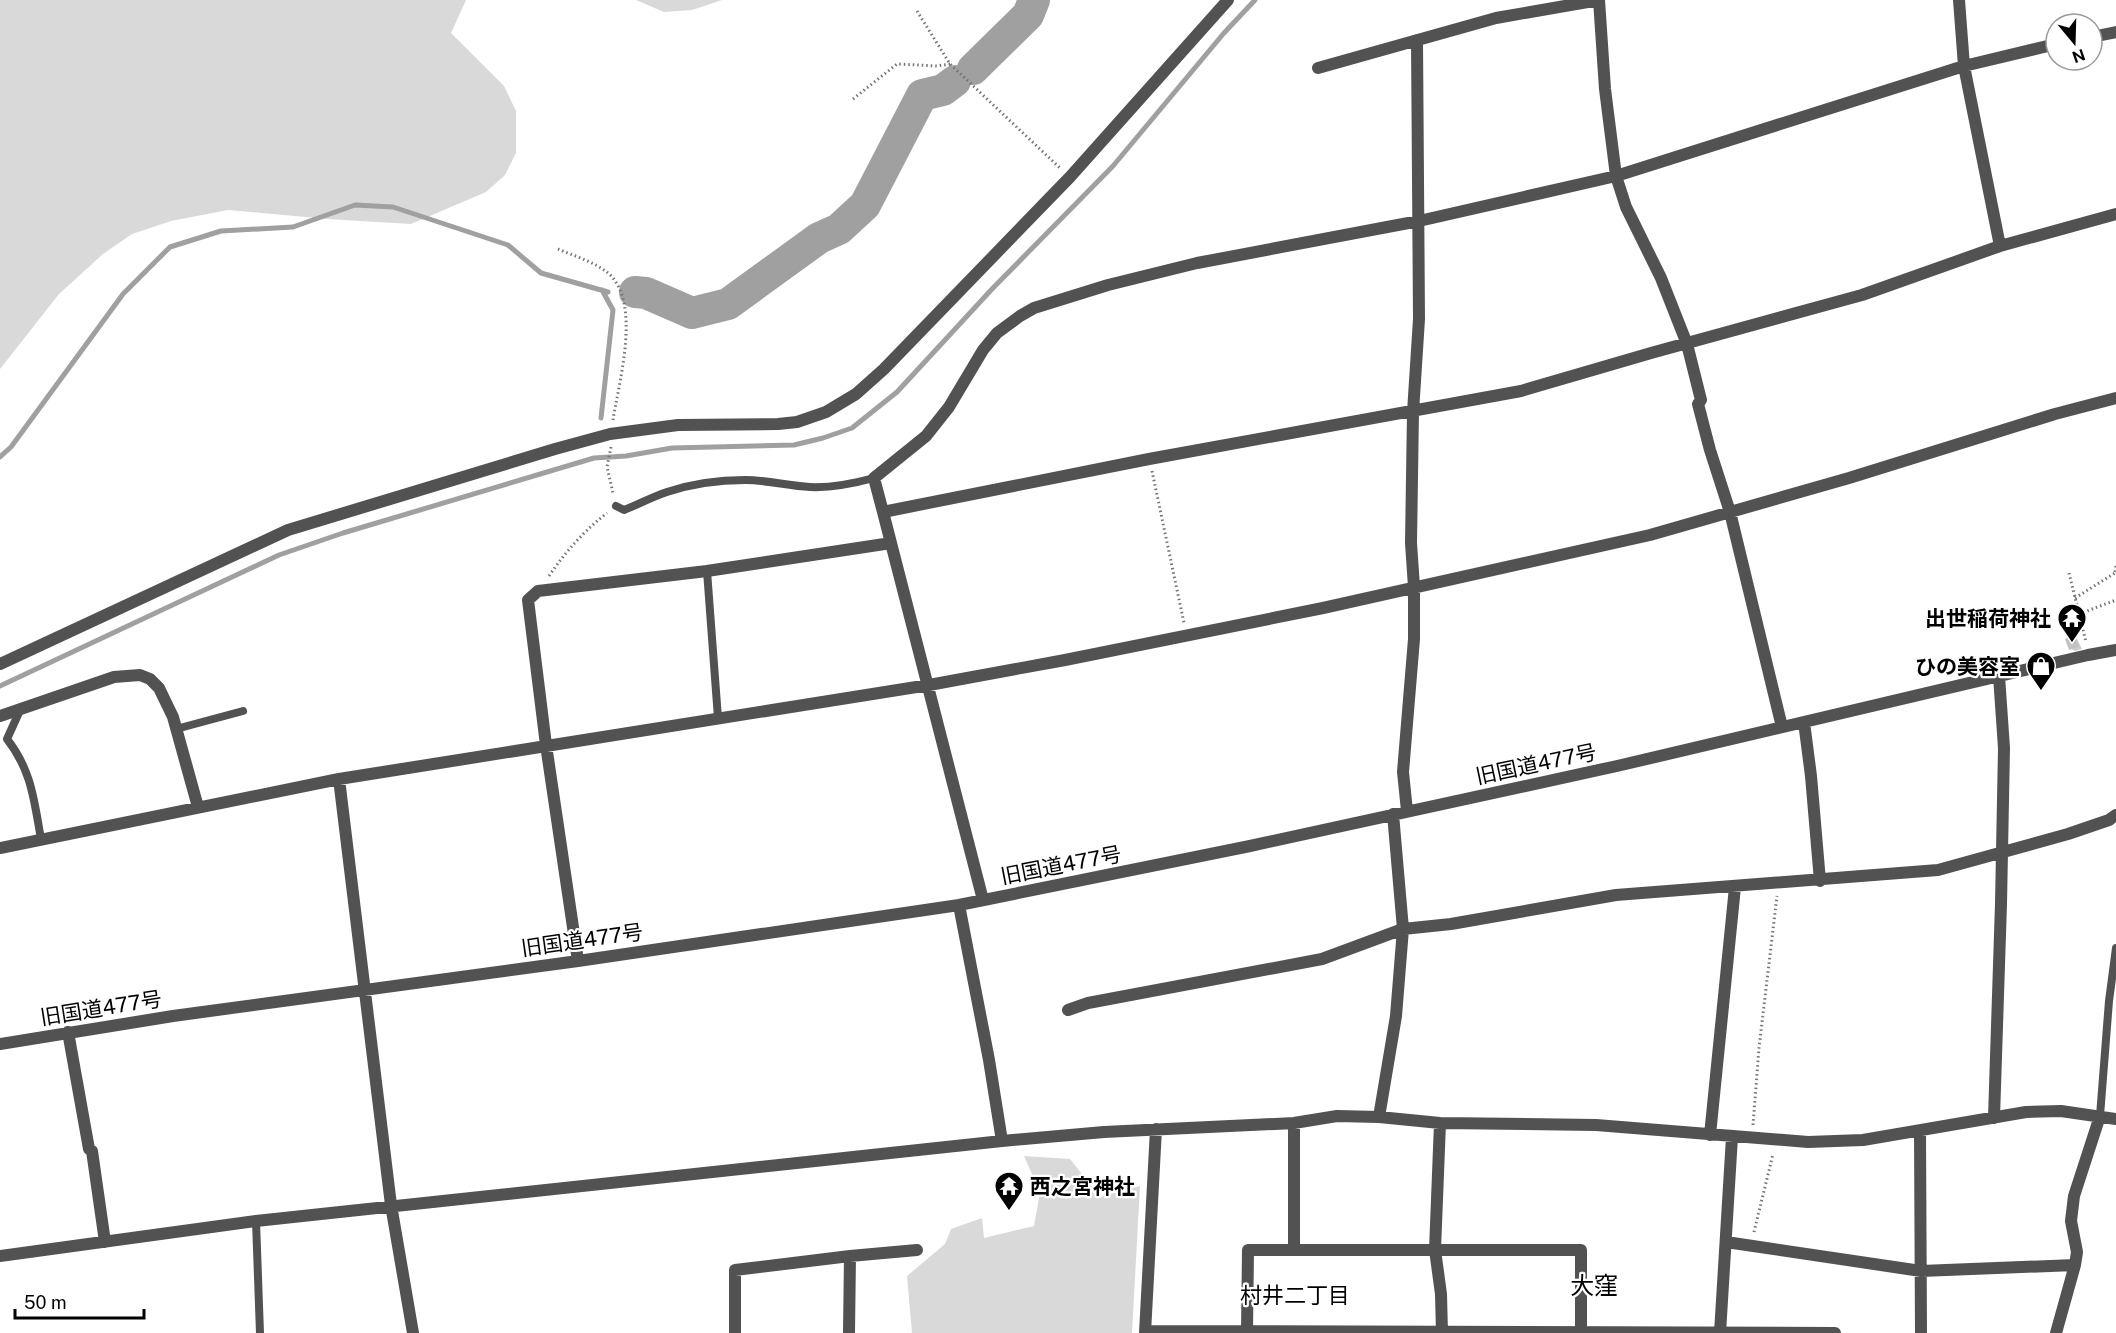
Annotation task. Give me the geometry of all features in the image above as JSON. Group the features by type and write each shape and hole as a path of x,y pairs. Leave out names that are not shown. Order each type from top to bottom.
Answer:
{"street":[{"path":"0,664 288,530 610,434 678,425 778,424 797,422 826,412 867,385 1070,177 1228,0"},
{"path":"1318,68 1496,18 1599,0 1605,88 1616,176 1626,207 1661,278 1687,344 1701,400 1698,404 1730,512 1782,727"},
{"path":"1959,0 1964,66 2000,246"},
{"path":"1407,812 1403,772 1412,674 1413,412 1419,319 1417,40"},
{"path":"983,900 874,478 926,436 949,406 983,350 997,333 1034,308 1108,285 1197,263 1419,221 1616,176 1964,66 2044,47"},
{"path":"883,512 1149,459 1521,392 1862,295 2000,246 2116,214"},
{"path":"0,848 339,779 929,685 1187,636 1650,535 2043,417 2116,398"},
{"path":"578,961 546,745 528,600 538,591 707,571 891,543"},
{"name":"旧国道477号","path":"0,1044 68,1032 958,905 1239,849 1617,766 2116,650"},
{"path":"0,716 114,677 140,675 159,688 169,708 198,807"},
{"path":"1994,1118 2004,748 1998,676"},
{"path":"1804,722 1820,881"},
{"path":"339,779 391,1205 413,1333"},
{"path":"1379,1117 1395,1016 1403,929 1393,814"},
{"path":"1068,1010 1088,1004 1322,958 1403,929 1451,924 1616,895 1820,881 1938,870 2001,854 2094,825 2116,815"},
{"path":"1710,1136 1735,887"},
{"path":"958,905 990,1060 1002,1141"},
{"path":"68,1032 88,1149 92,1151 105,1242"},
{"path":"0,1256 391,1205 1002,1141 1156,1129 1294,1123 1337,1116 1379,1117 1440,1123 1596,1125 1710,1136 1839,1142 1920,1131 2025,1112 2061,1111 2116,1119"},
{"path":"2056,1333 2076,1265 2077,1252 2071,1221 2074,1196 2100,1116"},
{"path":"1294,1123 1294,1250"},
{"path":"1440,1123 1435,1250 1441,1294 1442,1332"},
{"path":"1156,1129 1145,1332 1834,1333"},
{"path":"1920,1131 1921,1333"},
{"path":"1720,1333 1732,1137"},
{"path":"1726,1242 1921,1271 2076,1265"},
{"path":"1247,1332 1248,1251 1581,1250 1581,1332"},
{"path":"735,1333 735,1270 850,1256 918,1251"},
{"path":"849,1333 850,1256"}],"lane":[{"path":"616,506 624,510 667,492 717,482 743,480 830,487 874,478"},
{"path":"707,571 718,718"},
{"path":"21,708 7,739 20,755 30,779 41,839"},
{"path":"176,729 243,711"},
{"path":"2100,1116 2116,948"},
{"path":"256,1221 260,1333"}],"path":[{"path":"917,10 950,64 1070,177"},
{"path":"853,99 897,64 937,66 950,64"},
{"path":"538,591 564,553 586,530 616,506 607,467 627,326 623,296 616,281 607,272 558,249"},
{"path":"1149,459 1187,636"},
{"path":"2075,597 2116,573 2116,565"},
{"path":"2069,573 2087,646"},
{"path":"2079,614 2116,600"},
{"path":"1752,1138 1759,1048 1778,884"},
{"path":"1750,1245 1777,1140"}],"shaded area":[{"path":"0,0 466,0 451,33 504,86 516,111 516,153 505,175 486,192 411,224 228,210 171,221 132,234 103,254 59,294 0,369"},
{"path":"636,0 722,0 692,10 664,12"},
{"path":"1024,1156 1070,1159 1100,1197 1140,1186 1132,1333 912,1333 907,1276 945,1244 951,1229 982,1218 984,1238 1034,1226 1040,1192"}],"building":[{"name":"出世稲荷神社","path":"2074,635 2079,647 2069,650 2065,639"}],"waterway":[{"path":"973,69 1028,15 1034,0"},
{"path":"0,686 279,555 343,533 594,458 626,456 672,448 794,445 852,428 897,392 992,289 1113,166 1224,33 1255,0"},
{"path":"635,292 646,293 692,313 728,304 819,238 839,229 865,205 922,95 943,90 955,81"},
{"path":"0,457 11,447 123,294 170,247 221,231 293,227 355,205 393,207 508,245 541,273 608,292"},
{"path":"601,418 613,310 602,290"}],"place":[{"name":"出世稲荷神社","path":"2072,644"},
{"name":"ひの美容室","path":"2041,692"},
{"name":"西之宮神社","path":"1009,1212"}],"district":[{"name":"大窪","path":"1594,1285"},
{"name":"村井二丁目","path":"1295,1295"}]}
